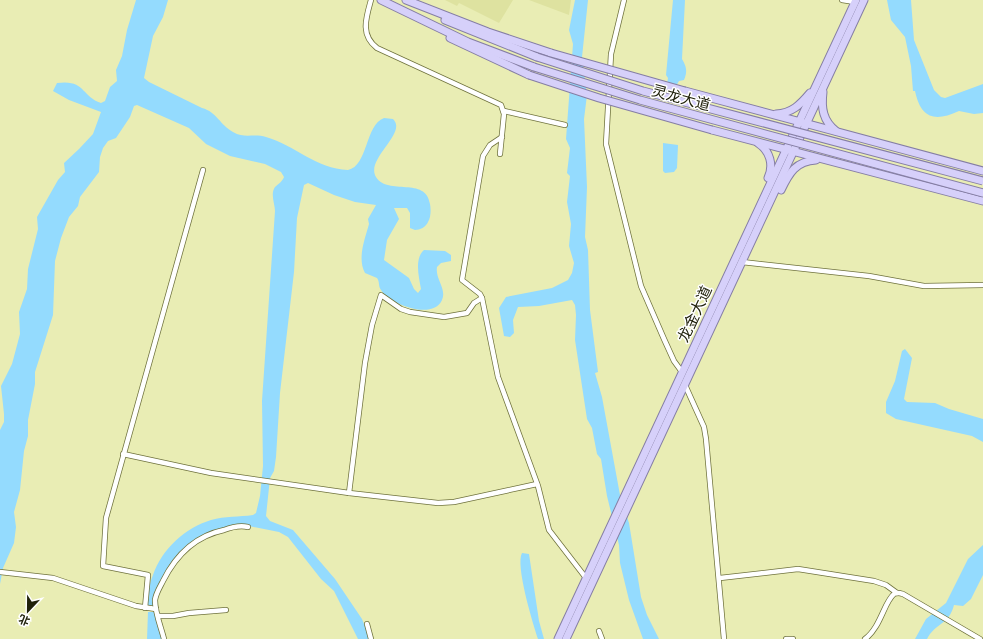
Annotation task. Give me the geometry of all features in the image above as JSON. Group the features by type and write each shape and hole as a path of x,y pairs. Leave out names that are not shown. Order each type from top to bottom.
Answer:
{"main road":[{"path":"405,0 488,32 551,53 684,91 983,171"},
{"name":"灵龙大道","path":"405,0 472,32 537,57 643,91 983,181"},
{"name":"龙金大道","path":"566,639 742,262 821,84 864,0"},
{"path":"384,1 446,36 529,75 599,98 712,130 983,201"},
{"name":"灵龙大道","path":"384,1 468,42 534,67 640,100 983,193"},
{"name":"龙金大道","path":"821,84 855,1"},
{"path":"765,113 782,114 794,109 821,84"},
{"path":"821,84 824,116 830,126 840,133"},
{"path":"749,229 752,213 771,168 767,152 759,144 752,141"},
{"name":"龙金大道","path":"558,639 749,229 790,151"},
{"path":"757,229 769,213 792,169 804,162 821,159"}],"street":[{"path":"371,0 365,30 369,40 376,48 497,102 504,111 565,125"},
{"path":"624,0 610,54 606,144 641,286 674,361 682,372"},
{"path":"842,0 855,1"},
{"path":"500,154 504,111"},
{"path":"502,137 490,145 483,156 462,277 464,284 480,294 482,298 498,377 537,484 550,532 571,556 586,578"},
{"path":"145,608 148,575 103,566 106,518 203,170"},
{"path":"742,262 869,276 924,286 983,284"},
{"path":"349,493 365,363 372,325 381,295 404,311 444,317 467,313 474,303 482,298"},
{"path":"685,385 704,427 706,439 720,578 724,639"},
{"path":"123,454 211,473 349,493 449,503 537,484"},
{"path":"164,639 155,600 157,593 175,560 186,548 212,532 239,526 248,527"},
{"path":"720,578 787,568 798,568 874,581 886,585 896,593 903,594 980,639"},
{"path":"1,572 53,578 145,608 156,609"},
{"path":"865,639 876,628 891,598 896,593"},
{"path":"158,616 173,616 188,613 226,610"},
{"path":"367,624 371,639"},
{"path":"599,631 602,639"},
{"path":"786,639 793,639"}],"shaded area":[{"path":"445,0 513,0 499,23 459,3 457,6"},
{"path":"529,0 571,0 569,15"}],"water":[{"path":"136,0 168,0 163,17 153,36 144,78 149,82 211,112 225,126 237,134 266,137 287,145 326,166 348,170 355,167 359,161 373,129 378,122 384,118 393,119 396,125 395,131 376,162 374,170 376,177 389,185 414,188 422,191 427,196 430,204 430,213 429,220 426,225 421,229 415,230 410,228 410,213 407,208 394,208 399,219 387,240 384,260 409,278 414,289 418,293 421,289 418,274 418,263 424,250 445,251 451,255 451,261 441,263 437,267 443,296 442,300 437,306 430,309 421,310 401,305 386,295 380,288 377,278 365,273 363,267 362,255 369,224 368,219 376,205 355,202 334,195 308,183 304,185 297,218 294,272 280,393 276,457 274,471 270,478 266,516 270,521 293,530 335,579 362,619 370,639 358,639 334,591 321,579 288,537 279,532 244,525 215,530 196,539 179,554 162,578 155,596 154,606 147,605 151,582 157,566 168,548 184,534 192,528 211,520 253,515 256,513 260,496 263,466 262,401 275,211 273,193 275,187 284,177 281,172 265,164 230,156 206,144 189,128 137,105 134,106 130,117 116,138 108,141 103,148 100,157 99,172 80,197 78,206 69,217 61,238 55,261 53,315 35,372 35,384 28,420 28,436 24,451 20,490 14,512 16,527 14,543 3,568 0,584 0,430 4,422 1,386 12,364 20,334 19,312 27,289 28,269 38,229 37,217 58,180 65,172 64,163 93,134 101,112 69,100 53,91 57,83 73,83 95,100 101,103 105,101 110,87 117,81 116,70 122,56 127,30"},
{"path":"575,0 588,0 582,57 587,95 584,119 587,187 585,237 588,250 590,310 598,372 595,373 602,397 620,495 629,523 641,597 647,615 659,639 643,639 629,600 620,563 619,545 607,496 601,459 597,454 592,428 587,419 575,340 575,305 572,300 539,306 518,307 513,320 514,333 510,337 504,336 499,308 506,297 552,288 568,280 572,273 574,263 569,246 571,224 567,202 570,176 567,173 570,148 566,139 573,44 569,30"},
{"path":"673,0 685,0 682,59 686,74 684,80 679,81 676,86 667,84 668,78 666,75"},
{"path":"887,0 911,0 914,40 934,90 941,97 945,98 983,84 983,113 974,114 959,111 936,117 925,113 915,91 913,91 911,66 905,37 891,20"},
{"path":"663,143 678,145 677,168 674,172 665,173 663,171"},
{"path":"905,349 912,358 904,399 907,402 935,403 949,409 983,419 983,442 972,436 896,419 886,413 886,402 895,381 902,351"},
{"path":"983,545 983,575 971,599 963,606 954,605 949,616 930,634 927,639 915,639 926,619 946,603 968,559"},
{"path":"522,553 529,554 539,621 544,639 538,639 529,608 521,569 520,560"},
{"path":"148,612 154,612 163,639 147,639"}]}
